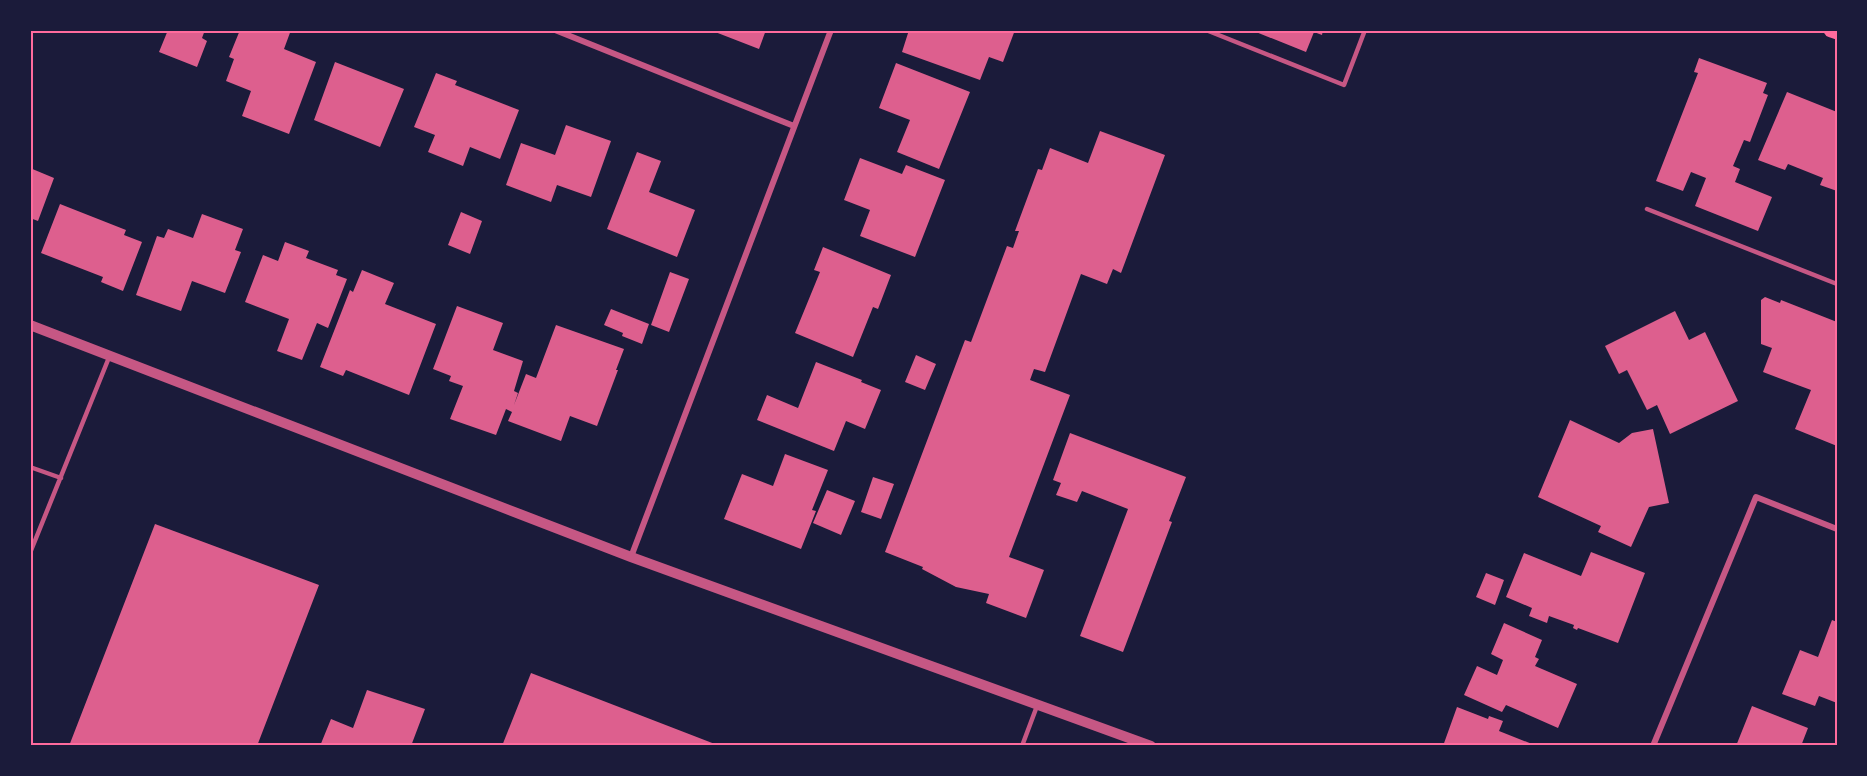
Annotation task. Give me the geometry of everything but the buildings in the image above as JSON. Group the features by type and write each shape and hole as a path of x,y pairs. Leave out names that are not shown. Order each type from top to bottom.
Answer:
{"main road":[{"path":"1831,30 1837,33"}],"street":[{"path":"555,30 794,126"},
{"path":"631,557 831,30"},
{"path":"30,325 631,557 1151,746"},
{"path":"1653,746 1756,498 1837,529"}],"lane":[{"path":"1206,30 1344,85 1365,30"},
{"path":"1647,209 1837,284"},
{"path":"30,553 110,355"},
{"path":"30,467 61,478"},
{"path":"1022,746 1037,706"}]}
